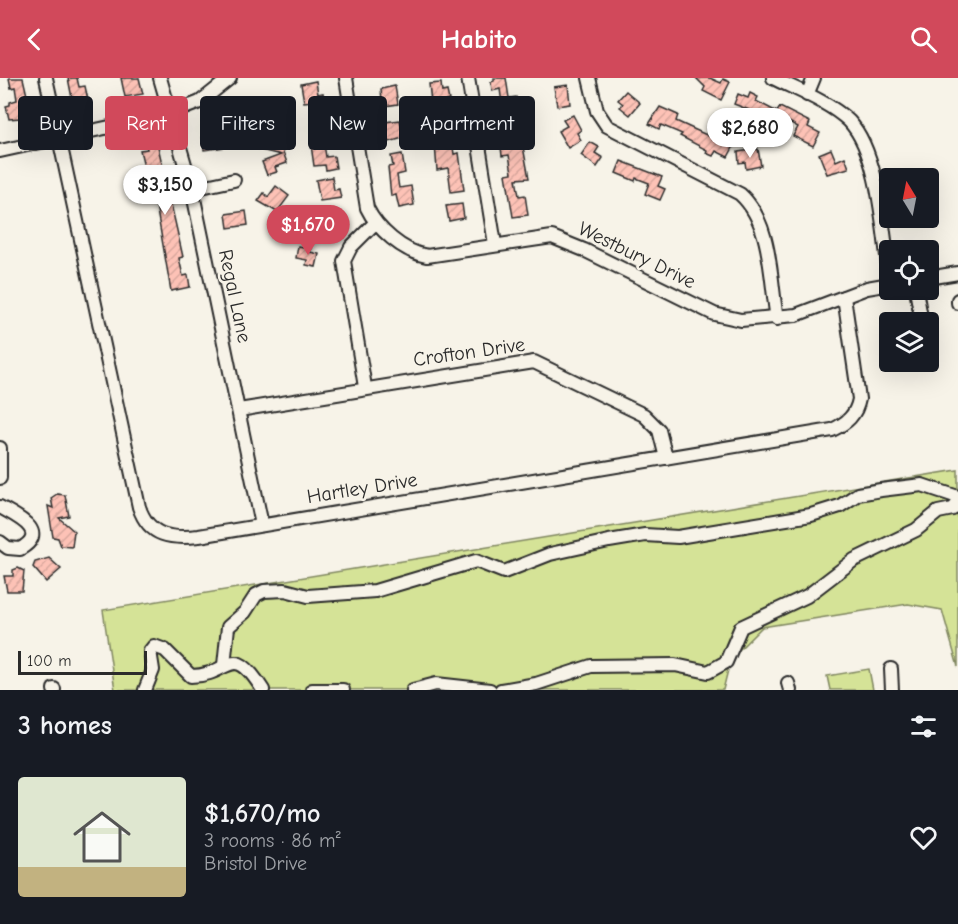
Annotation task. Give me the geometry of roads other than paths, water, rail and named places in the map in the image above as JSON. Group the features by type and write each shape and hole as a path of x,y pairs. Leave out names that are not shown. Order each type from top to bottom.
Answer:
{"street":[{"name":"Hartley Drive","path":"46,78 50,96"},
{"name":"Regal Lane","path":"160,78 164,96"},
{"path":"188,107 200,102 230,78"},
{"name":"Westbury Drive","path":"346,78 365,197 375,223 404,248 418,254 427,256 544,237 561,239 714,314 741,320 777,319 879,287"},
{"path":"468,78 495,244"},
{"path":"589,78 597,111 607,126 740,194 748,201 763,231 777,319"},
{"path":"773,78 847,119 860,134 873,169 884,240"},
{"path":"807,95 814,78"},
{"path":"0,151 18,147"},
{"name":"Hartley Drive","path":"62,150 142,516 154,531 179,538 821,433 849,420 858,405 859,390 844,297"},
{"name":"Regal Lane","path":"180,150 192,189 262,525"},
{"path":"192,189 234,180"},
{"path":"365,387 344,261 351,247 375,223"},
{"path":"939,276 958,273"},
{"name":"Crofton Drive","path":"239,410 365,387 534,362 644,415 659,430 666,458"},
{"path":"0,448 0,478"},
{"path":"224,665 228,627 245,612 256,595 264,591 285,590 308,596 375,591 476,561 504,572 550,555 609,541 645,536 678,537 777,523 832,509 858,494 915,485 929,487 958,497"},
{"path":"501,690 536,684 591,666 675,665 708,672 717,668 730,656 741,627 807,596 854,560 916,530 938,512 953,509 958,503"},
{"path":"0,507 26,521 31,535 28,542 20,549 8,548 0,542"},
{"path":"144,690 153,670 150,651 154,646 165,650 191,675 208,672 224,665 237,664 249,669 263,690"},
{"path":"891,669 892,690"},
{"path":"413,690 436,684 490,690"},
{"path":"312,690 343,690"}]}
